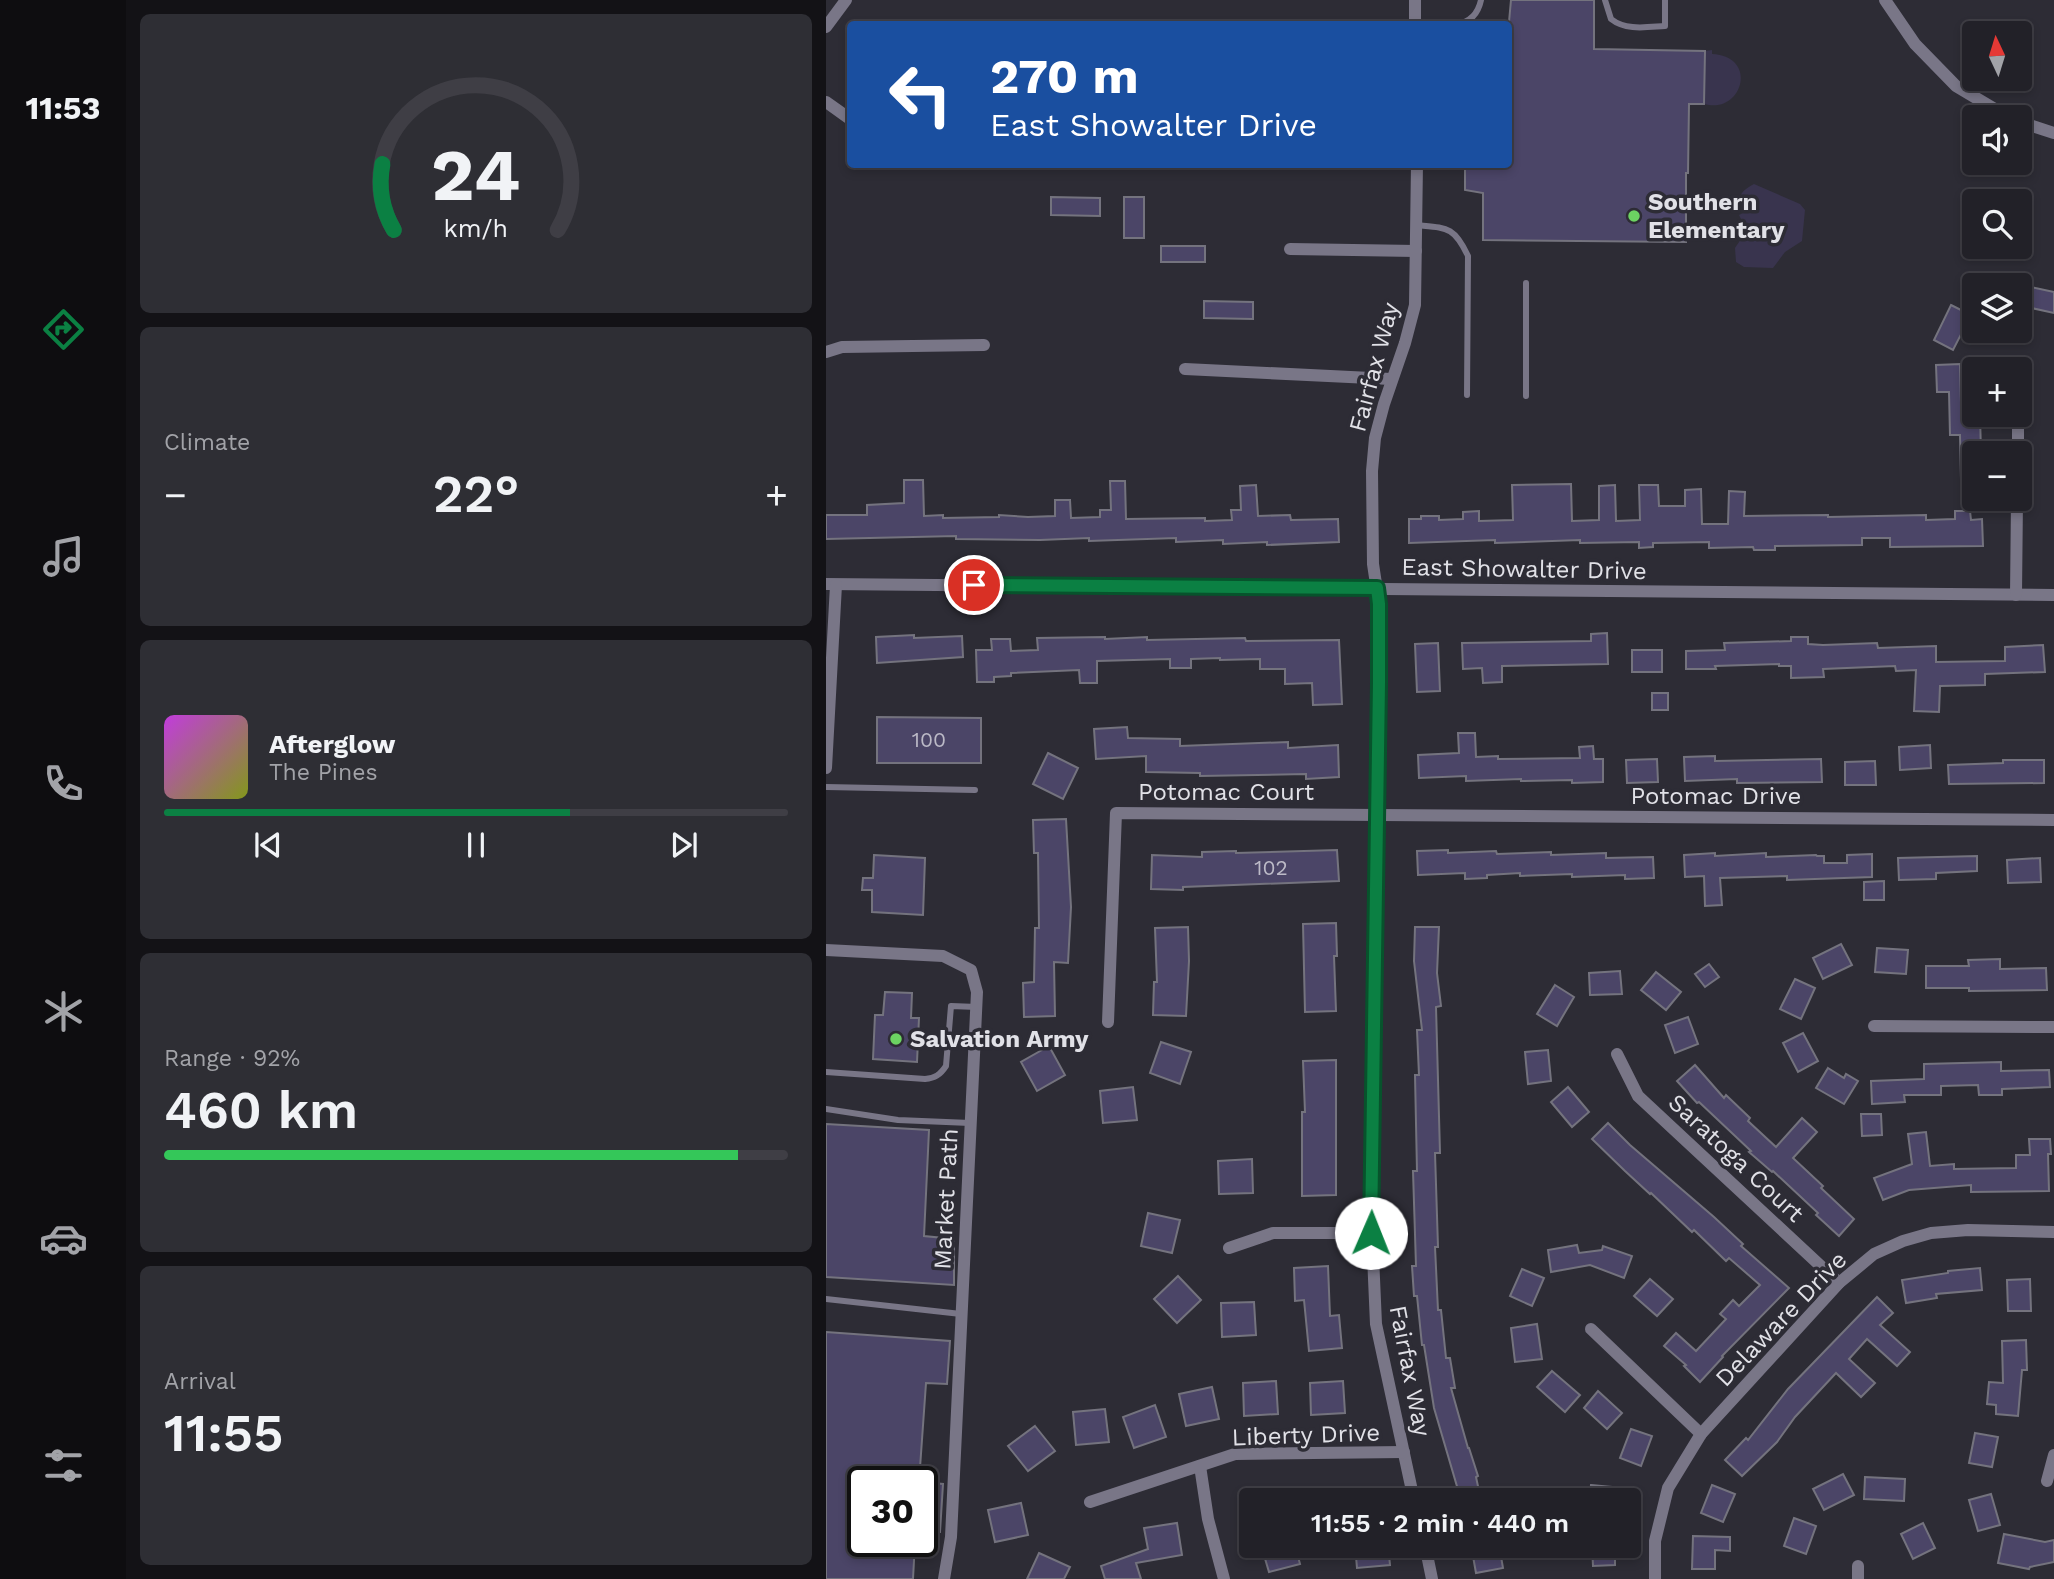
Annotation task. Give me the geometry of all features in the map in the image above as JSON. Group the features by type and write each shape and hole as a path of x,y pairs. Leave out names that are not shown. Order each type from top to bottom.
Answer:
{"street":[{"path":"826,27 846,0"},
{"path":"1415,0 1415,21"},
{"path":"1885,0 1915,44 1956,86 1988,105"},
{"path":"826,102 847,117"},
{"path":"2032,126 2054,133"},
{"name":"Fairfax Way","path":"1412,1488 1376,1324 1371,1233 1379,604 1373,565 1372,471 1375,438 1415,305 1417,168"},
{"path":"1290,249 1416,251"},
{"path":"826,352 842,347 984,345"},
{"path":"1185,369 1391,379"},
{"path":"2016,594 2017,511"},
{"path":"826,768 831,584"},
{"name":"East Showalter Drive","path":"831,584 2054,595"},
{"name":"Potomac Court","path":"1108,1021 1116,813 1377,814"},
{"name":"Potomac Drive","path":"1377,814 2054,820"},
{"name":"Market Path","path":"826,950 943,956 971,970 978,992 951,1537 944,1579"},
{"path":"1874,1026 2054,1027"},
{"name":"Saratoga Court","path":"1617,1054 1639,1097 1839,1283"},
{"name":"Delaware Drive","path":"1655,1579 1655,1541 1668,1488 1701,1434 1839,1283 1874,1254 1903,1241 1931,1233 1968,1230 2054,1232"},
{"path":"1229,1248 1273,1233 1371,1233"},
{"path":"1591,1329 1701,1434"},
{"name":"Liberty Drive","path":"1224,1579 1208,1519 1200,1466 1235,1454 1404,1452"},
{"path":"2047,1481 2054,1455"},
{"path":"1090,1502 1200,1466"},
{"path":"1427,1558 1432,1579"}],"lane":[{"path":"1467,21 1476,14 1481,0"},
{"path":"1605,0 1611,19 1631,27 1665,26 1665,0"},
{"path":"1416,225 1441,227 1452,231 1460,239 1468,256 1467,395"},
{"path":"1526,283 1526,396"},
{"path":"826,787 975,790"},
{"path":"826,1072 934,1078 942,1073 946,1066 951,1006 977,1007"},
{"path":"826,1109 898,1120 971,1123"},
{"path":"826,1299 961,1314"}],"shaded area":[{"path":"1712,50 1712,54 1727,57 1736,64 1740,74 1736,94 1717,105 1704,104 1705,51"},
{"path":"1754,184 1800,204 1805,210 1802,241 1785,252 1773,268 1744,267 1736,262 1735,248 1746,225 1746,221 1742,221 1739,215 1743,213 1741,196"}],"building":[{"path":"1511,0 1594,0 1594,49 1705,51 1704,104 1689,104 1686,242 1483,240 1483,193 1465,190 1465,168 1512,168 1512,21 1509,21"},
{"path":"1051,197 1100,198 1100,216 1051,215"},
{"path":"1124,197 1144,197 1144,238 1124,238"},
{"path":"1161,246 1205,246 1205,262 1161,262"},
{"path":"2032,287 2054,292 2054,313 2032,308"},
{"path":"1204,301 1253,302 1253,319 1204,318"},
{"path":"1951,305 1962,310 1962,332 1953,350 1934,340"},
{"path":"1960,364 1962,427 1980,427 1981,441 1962,441 1962,479 1960,435 1950,435 1949,392 1937,392 1936,365"},
{"path":"904,480 923,480 924,516 943,515 943,518 1055,516 1055,500 1070,500 1071,518 1100,517 1100,510 1111,510 1110,481 1125,481 1126,519 1232,520 1231,510 1241,510 1240,486 1256,485 1258,516 1290,515 1291,520 1338,519 1339,542 1267,545 1267,542 1223,544 1223,540 1176,542 1176,538 1089,541 1089,538 956,539 956,536 826,539 826,515 867,515 867,505 904,503"},
{"path":"1571,484 1572,521 1599,520 1599,486 1615,485 1616,521 1640,520 1639,485 1658,485 1659,506 1685,506 1685,490 1701,489 1702,524 1728,524 1729,491 1745,492 1744,516 1926,515 1926,520 1955,519 1955,511 1970,511 1971,520 1982,519 1983,546 1890,547 1890,538 1862,538 1862,545 1775,546 1775,550 1754,550 1753,547 1709,548 1709,542 1653,543 1653,547 1639,548 1639,542 1580,543 1580,540 1409,543 1409,519 1421,519 1421,516 1439,516 1439,520 1463,519 1463,512 1479,511 1479,521 1513,520 1512,485"},
{"path":"1607,633 1608,664 1502,666 1502,682 1483,683 1482,668 1463,669 1462,643 1591,641 1591,634"},
{"path":"914,635 914,638 962,636 963,657 877,663 876,637"},
{"path":"1147,637 1147,640 1339,640 1342,704 1313,705 1312,683 1285,684 1285,669 1260,669 1260,659 1191,659 1191,668 1170,668 1170,659 1097,661 1097,683 1080,683 1079,670 1011,673 1011,676 994,677 994,682 977,682 976,650 992,650 991,639 1010,639 1011,651 1038,650 1037,638"},
{"path":"1791,637 1808,637 1808,644 1823,645 1877,643 1878,648 1936,646 1936,662 2005,661 2005,647 2043,645 2045,672 1985,674 1985,685 1940,686 1939,712 1914,711 1916,670 1896,671 1895,666 1823,669 1824,677 1791,678 1791,666 1779,664 1686,669 1686,651 1725,650 1724,643 1791,641"},
{"path":"1438,643 1440,691 1417,692 1415,644"},
{"path":"1632,650 1662,650 1662,672 1632,672"},
{"path":"1652,693 1668,693 1668,710 1652,710"},
{"path":"877,717 981,718 981,763 877,763"},
{"path":"1127,727 1128,738 1180,739 1180,746 1288,742 1288,748 1338,745 1339,777 1306,779 1306,774 1200,776 1200,773 1146,772 1146,756 1096,759 1094,729"},
{"path":"1458,733 1475,733 1476,757 1580,758 1579,747 1593,746 1594,759 1603,759 1603,782 1572,783 1572,780 1521,779 1466,781 1466,776 1419,778 1418,755 1459,753"},
{"path":"1930,745 1931,768 1900,770 1899,747"},
{"path":"1048,753 1078,768 1063,799 1033,784"},
{"path":"1715,756 1715,761 1821,759 1822,782 1737,783 1737,779 1685,781 1684,757"},
{"path":"1657,759 1658,782 1627,783 1626,760"},
{"path":"2003,760 2044,760 2044,783 1949,784 1948,765 2003,763"},
{"path":"1875,761 1876,785 1845,785 1845,762"},
{"path":"1066,819 1071,907 1068,963 1054,962 1055,1016 1024,1017 1023,983 1034,982 1035,928 1039,928 1038,853 1034,853 1033,820"},
{"path":"1337,850 1339,881 1183,887 1183,890 1151,889 1152,855 1202,857 1202,852"},
{"path":"1448,850 1448,853 1606,853 1606,858 1653,857 1654,878 1625,879 1625,875 1572,877 1572,874 1520,876 1520,873 1465,879 1465,873 1418,875 1417,851"},
{"path":"1715,853 1715,856 1766,853 1766,857 1816,855 1824,856 1824,863 1847,863 1847,855 1872,854 1872,877 1787,880 1787,876 1720,878 1722,905 1705,906 1704,876 1685,877 1684,855"},
{"path":"874,855 925,858 923,915 872,912 872,890 862,890 863,878 873,878"},
{"path":"1977,856 1977,871 1936,873 1936,879 1899,880 1898,858"},
{"path":"2040,858 2041,882 2008,883 2007,860"},
{"path":"1884,881 1884,900 1864,900 1864,882"},
{"path":"1336,923 1336,1011 1305,1012 1303,924"},
{"path":"1188,927 1186,1016 1153,1015 1154,982 1157,982 1155,928"},
{"path":"1415,927 1439,927 1437,973 1441,1006 1436,1007 1440,1153 1435,1153 1438,1310 1441,1310 1446,1358 1450,1358 1455,1388 1451,1388 1478,1476 1478,1488 1457,1488 1434,1408 1422,1345 1417,1296 1414,1296 1412,1266 1416,1266 1413,1171 1417,1171 1415,1075 1419,1075 1417,1030 1422,1030 1414,961"},
{"path":"1841,944 1852,965 1823,979 1813,958"},
{"path":"1877,948 1908,950 1906,974 1875,972"},
{"path":"2000,959 2000,969 2046,968 2047,990 1969,991 1969,988 1926,988 1926,966 1969,966 1968,960"},
{"path":"1709,964 1719,977 1705,987 1695,974"},
{"path":"1620,971 1622,994 1590,995 1589,973"},
{"path":"1656,972 1681,992 1666,1010 1641,990"},
{"path":"1795,979 1815,988 1801,1019 1780,1009"},
{"path":"1555,985 1574,997 1557,1026 1537,1014"},
{"name":"Salvation Army","path":"885,992 912,993 911,1018 919,1018 917,1062 873,1059 875,1015 883,1015"},
{"path":"1688,1017 1698,1044 1675,1053 1665,1025"},
{"path":"1803,1033 1818,1061 1798,1072 1783,1043"},
{"path":"1161,1042 1191,1052 1180,1084 1150,1073"},
{"path":"1049,1046 1065,1075 1037,1091 1021,1062"},
{"path":"1548,1050 1551,1081 1528,1084 1525,1052"},
{"path":"1336,1060 1336,1195 1302,1196 1302,1112 1305,1112 1303,1061"},
{"path":"2001,1062 2001,1071 2049,1070 2050,1087 2002,1089 2002,1095 1979,1095 1978,1085 1941,1086 1941,1095 1904,1095 1905,1102 1872,1104 1871,1081 1924,1079 1924,1064"},
{"path":"1695,1065 1724,1098 1726,1095 1750,1118 1748,1121 1776,1147 1802,1118 1817,1132 1793,1158 1854,1219 1839,1236 1816,1215 1818,1213 1749,1152 1751,1151 1697,1103 1677,1081"},
{"path":"1828,1068 1844,1078 1846,1074 1858,1081 1844,1104 1816,1088"},
{"path":"1133,1087 1137,1120 1103,1123 1100,1091"},
{"path":"1568,1087 1589,1112 1572,1127 1551,1102"},
{"path":"1861,1114 1881,1114 1882,1135 1862,1136"},
{"path":"1608,1123 1789,1288 1700,1382 1684,1366 1686,1365 1664,1346 1676,1333 1696,1351 1726,1319 1720,1314 1733,1300 1739,1306 1760,1285 1729,1258 1726,1261 1694,1230 1692,1232 1592,1139"},
{"path":"826,1124 929,1130 924,1236 954,1239 954,1285 826,1277"},
{"path":"1926,1132 1930,1166 1954,1164 1954,1169 2016,1168 2016,1155 2030,1155 2029,1139 2050,1139 2049,1191 1971,1192 1971,1185 1909,1190 1883,1200 1874,1178 1912,1164 1908,1134"},
{"path":"1252,1159 1253,1193 1219,1194 1218,1161"},
{"path":"1148,1213 1180,1220 1172,1253 1141,1246"},
{"path":"1577,1245 1579,1253 1602,1250 1603,1246 1632,1256 1624,1278 1590,1265 1551,1272 1548,1250"},
{"path":"1328,1266 1330,1316 1339,1315 1342,1348 1309,1351 1304,1300 1295,1301 1294,1268"},
{"path":"1980,1268 1982,1290 1936,1294 1937,1298 1906,1303 1902,1280"},
{"path":"1522,1269 1544,1278 1532,1306 1510,1296"},
{"path":"1178,1276 1201,1300 1177,1323 1154,1299"},
{"path":"1650,1279 1673,1299 1657,1316 1634,1296"},
{"path":"2030,1279 2031,1311 2008,1311 2007,1280"},
{"path":"1877,1297 1893,1313 1880,1325 1910,1352 1897,1366 1867,1339 1849,1359 1875,1383 1861,1397 1836,1373 1795,1417 1777,1442 1742,1476 1725,1460 1746,1438 1748,1440 1788,1389"},
{"path":"1254,1302 1256,1335 1222,1337 1221,1303"},
{"path":"1537,1324 1542,1359 1515,1362 1511,1328"},
{"path":"826,1332 950,1341 947,1384 926,1383 920,1466 847,1466 847,1557 914,1557 913,1579 826,1579"},
{"path":"2026,1340 2027,1370 2022,1370 2018,1416 1996,1414 1996,1405 1987,1404 1989,1382 2003,1383 2002,1341"},
{"path":"1552,1371 1580,1395 1565,1412 1537,1387"},
{"path":"1276,1381 1278,1414 1244,1416 1243,1383"},
{"path":"1343,1381 1345,1413 1311,1415 1310,1383"},
{"path":"1212,1387 1219,1419 1186,1426 1179,1394"},
{"path":"1598,1391 1622,1413 1607,1429 1584,1408"},
{"path":"1155,1405 1166,1437 1134,1448 1123,1417"},
{"path":"1105,1409 1109,1442 1076,1445 1073,1412"},
{"path":"1035,1426 1055,1451 1028,1471 1008,1446"},
{"path":"1631,1429 1652,1436 1641,1466 1620,1458"},
{"path":"1975,1433 1998,1437 1992,1467 1969,1463"},
{"path":"1843,1474 1854,1495 1824,1510 1813,1489"},
{"path":"1865,1477 1905,1479 1904,1501 1864,1499"},
{"path":"938,1484 943,1484 938,1532"},
{"path":"1591,1485 1622,1488 1591,1488"},
{"path":"1712,1485 1735,1494 1723,1522 1701,1513"},
{"path":"1991,1494 2000,1525 1978,1531 1969,1500"},
{"path":"1021,1503 1028,1535 995,1542 988,1510"},
{"path":"1794,1518 1816,1526 1806,1554 1784,1546"},
{"path":"1177,1523 1182,1555 1136,1563 1141,1579 1105,1579 1101,1566 1148,1549 1144,1528"},
{"path":"1923,1523 1935,1548 1913,1559 1901,1534"},
{"path":"2004,1534 2045,1542 2054,1540 2054,1562 2029,1569 1998,1563"},
{"path":"1693,1536 1730,1537 1730,1551 1715,1550 1715,1569 1692,1569"},
{"path":"1039,1553 1070,1567 1064,1579 1027,1579"},
{"path":"1265,1558 1298,1558 1300,1564 1269,1572"},
{"path":"1356,1558 1389,1558 1390,1565 1357,1568"},
{"path":"1473,1558 1501,1558 1503,1568 1476,1573"},
{"path":"1593,1558 1615,1558 1615,1565 1593,1566"}],"place":[{"name":"Southern Elementary","path":"1634,216"},
{"name":"Salvation Army","path":"896,1039"}],"route":[{"path":"974,585 1377,588 1379,683 1371,1233"}]}
